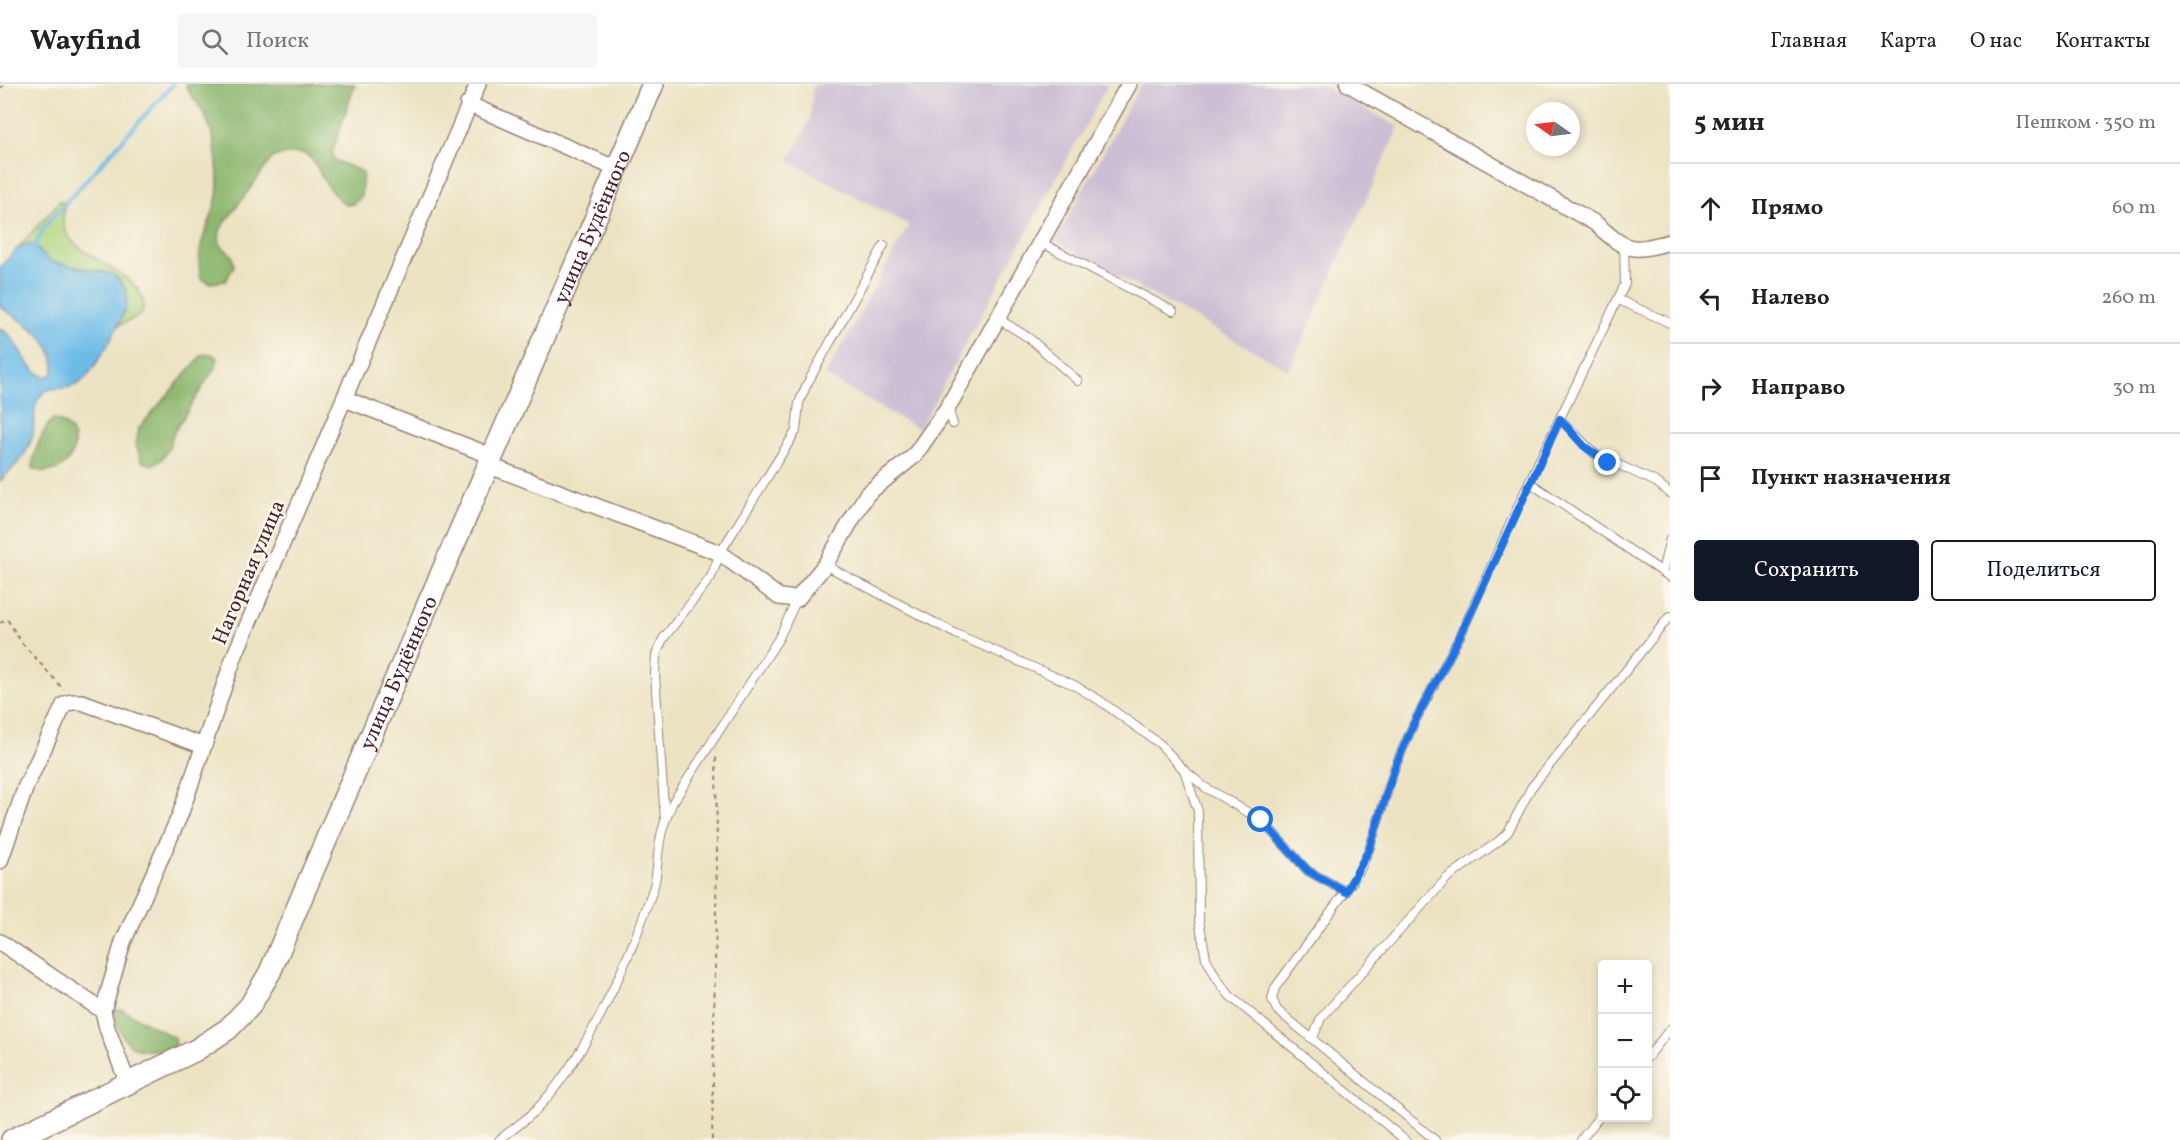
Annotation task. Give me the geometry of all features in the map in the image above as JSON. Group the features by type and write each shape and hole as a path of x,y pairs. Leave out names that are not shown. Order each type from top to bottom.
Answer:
{"main road":[{"name":"улица Будённого","path":"12,1140 196,1050 228,1029 250,1006 270,972 393,680 492,462 653,84"}],"street":[{"name":"Нагорная улица","path":"128,1084 107,1028 104,1011 123,942 180,815 234,657 478,84"},
{"path":"345,399 492,462 720,553 779,597 797,599 825,565 867,494 914,456 948,407 1129,84"},
{"path":"1347,84 1595,223 1624,248 1643,249 1670,242"},
{"path":"468,104 617,169"},
{"path":"0,861 26,786 64,705 71,702 85,703 204,746"},
{"path":"0,942 104,1011"}],"lane":[{"path":"1040,242 1173,311"},
{"path":"665,820 655,675 656,655 663,639 711,577 720,553 796,431 799,403 807,384 884,245"},
{"path":"1435,1140 1277,1010 1272,999 1275,988 1346,892 1369,850 1395,767 1414,723 1461,634 1529,482 1625,284 1624,248"},
{"path":"1618,300 1670,322"},
{"path":"998,318 1029,338 1078,381"},
{"path":"948,407 953,424"},
{"path":"1560,419 1594,454 1656,482 1670,493"},
{"path":"1529,482 1670,577"},
{"path":"1662,572 1670,539"},
{"path":"825,565 956,634 1074,685 1099,700 1160,744 1184,770 1206,788 1261,820 1308,871 1346,892"},
{"path":"499,1140 524,1122 548,1096 586,1039 602,1008 650,896 658,871 660,841 665,820 673,802 779,638 797,599"},
{"path":"1313,1038 1321,1018 1448,878 1508,832 1531,788 1670,616"},
{"path":"1184,770 1198,811 1199,920 1206,958 1216,979 1230,996 1405,1140"},
{"path":"1652,1051 1670,1029"},
{"path":"1581,1140 1598,1118"}],"path":[{"path":"0,88 6,84"},
{"path":"0,623 7,619 22,643 64,691 85,703"},
{"path":"712,1140 717,850 715,738"}],"shaded area":[{"path":"813,84 1108,84 919,429 825,376 909,225 789,161 810,120"},
{"path":"1141,84 1319,84 1399,127 1289,370 1055,241"}],"green space":[{"path":"186,84 355,84 332,153 334,160 363,172 361,197 353,204 345,205 332,193 314,163 305,154 273,157 221,228 219,241 222,247 232,255 234,266 226,281 210,283 201,279 200,252 217,197 217,165 209,125"},
{"path":"60,201 65,202 64,227 72,241 128,279 138,290 143,301 141,315 118,326 123,312 125,291 112,274 51,262 33,245 27,244 16,250"},
{"path":"211,354 218,358 216,366 174,432 168,450 161,460 152,465 142,462 136,445 139,428 202,355"},
{"path":"53,419 66,425 73,434 74,445 72,455 65,464 56,470 45,472 33,468 33,463 39,442"},
{"path":"115,1009 121,1009 175,1038 176,1043 172,1048 142,1050 135,1048 125,1039 116,1023"}],"water":[{"path":"27,244 33,245 51,262 112,274 123,285 127,300 109,342 83,380 72,387 46,391 39,398 36,403 30,444 19,461 0,481 0,328 13,339 26,361 37,373 45,377 53,374 54,362 51,352 38,333 0,307 0,267 16,250"}],"waterway":[{"path":"33,250 44,227 173,84"}],"route":[{"path":"1261,820 1308,871 1346,892 1358,874 1369,850 1395,767 1414,723 1461,634 1529,482 1560,419 1584,446 1608,463"}]}
